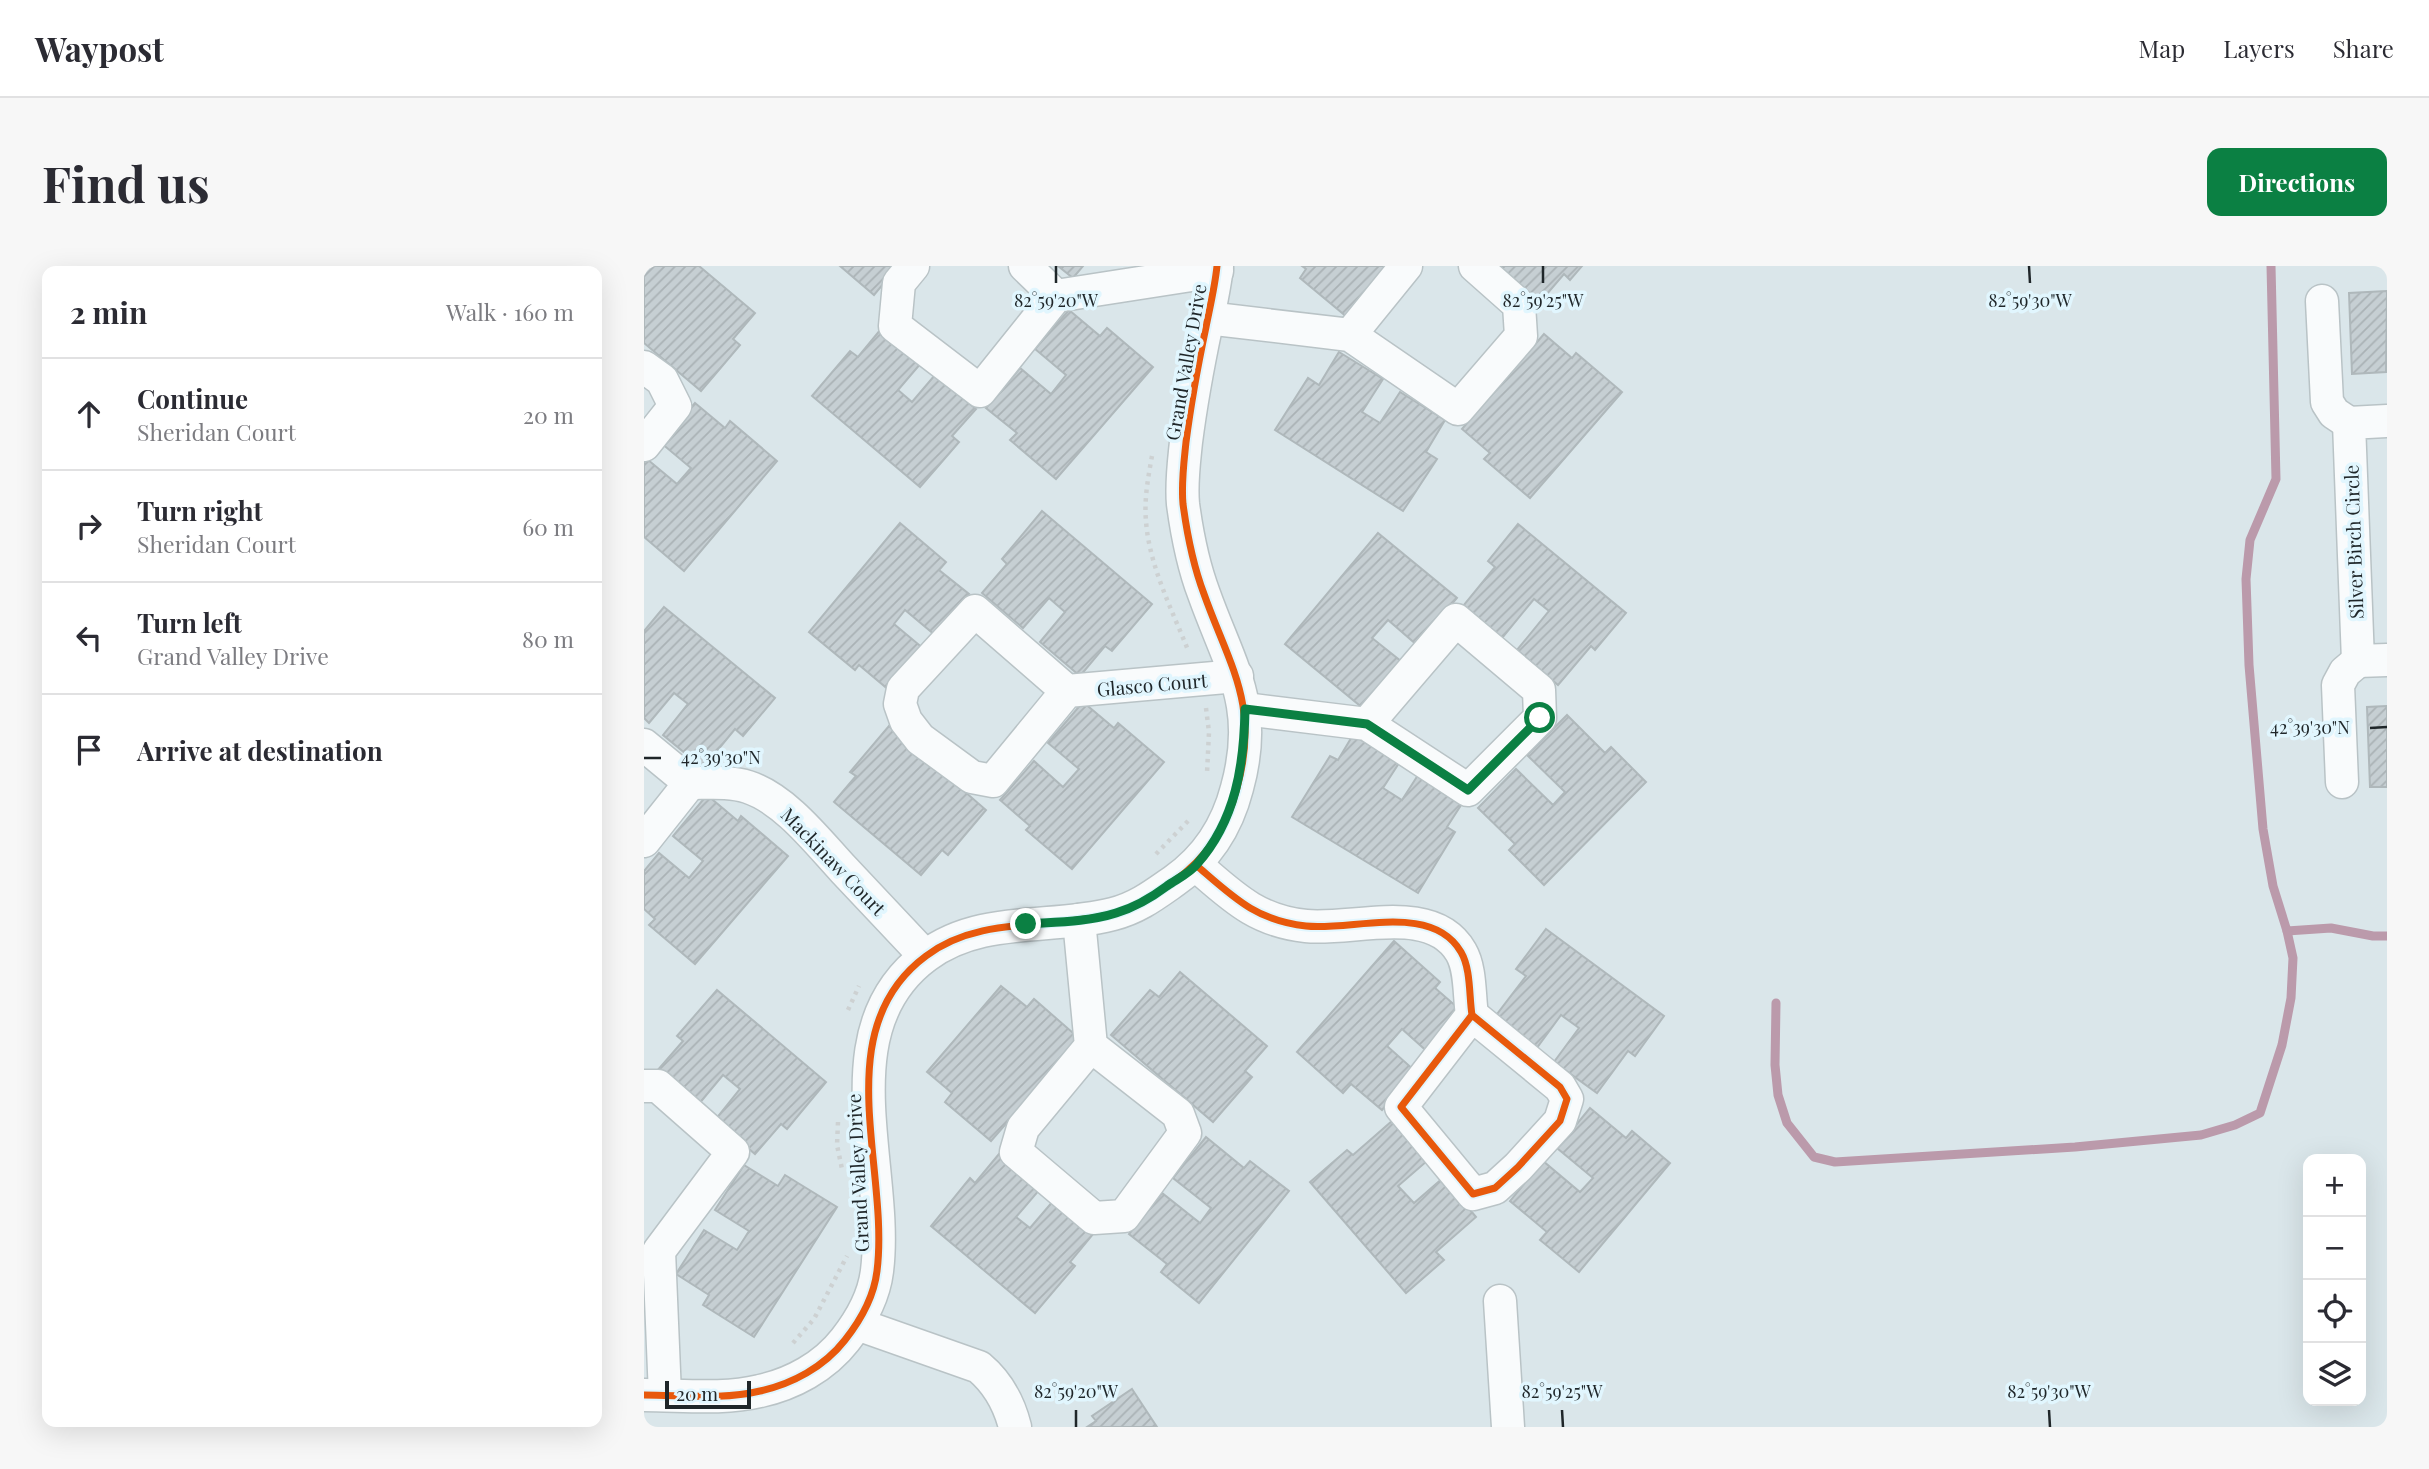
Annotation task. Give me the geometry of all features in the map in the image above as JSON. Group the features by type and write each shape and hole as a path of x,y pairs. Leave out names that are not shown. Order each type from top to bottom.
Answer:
{"street":[{"path":"913,266 899,283 895,327 980,391 1056,296 1217,269"},
{"path":"1025,266 1056,296"},
{"path":"1350,335 1406,266"},
{"path":"1207,318 1350,335 1458,409 1521,336 1519,305 1475,266"},
{"name":"Grand Valley Drive","path":"654,1395 705,1396 759,1392 798,1378 821,1363 840,1346 857,1324 873,1290 879,1233 868,1078 870,1045 877,1021 899,982 925,956 956,938 985,930 1113,914 1142,904 1196,865 1229,814 1238,786 1244,752 1245,709 1237,676 1203,594 1191,555 1183,499 1183,467 1192,399 1217,269"},
{"path":"2322,301 2327,402 2334,413 2349,423 2387,421"},
{"path":"644,367 662,380 675,406 644,444"},
{"name":"Silver Birch Circle","path":"2342,782 2339,685 2345,672 2372,660 2349,423"},
{"path":"975,611 1067,691 993,781 972,777 920,739 906,721 900,704 903,689 975,611"},
{"path":"1245,709 1367,724 1468,790 1540,718 1539,690 1456,620 1367,724"},
{"name":"Glasco Court","path":"1067,691 1237,676"},
{"path":"644,746 690,783 644,841"},
{"name":"Mackinaw Court","path":"690,783 724,782 746,786 777,802 810,833 925,956"},
{"path":"1196,865 1240,904 1265,916 1307,926 1412,922 1434,927 1446,935 1461,952 1472,1015 1560,1087 1567,1099 1560,1121 1518,1167 1494,1188 1473,1194 1401,1107 1472,1015"},
{"path":"1079,920 1091,1046 1023,1128 1016,1152 1094,1218 1124,1216 1185,1133 1178,1114 1091,1046"},
{"path":"644,1086 658,1086 733,1152 652,1245 654,1395"},
{"path":"1500,1301 1508,1427"},
{"path":"857,1324 979,1367 1002,1392 1015,1427"}],"path":[{"path":"1152,454 1146,521 1151,548 1205,697 1209,732 1206,780"},
{"path":"1151,860 1193,813"},
{"path":"844,1022 851,1001 863,981"},
{"path":"839,1118 837,1145 845,1178"},
{"path":"792,1345 814,1319 848,1253"}],"building":[{"path":"644,266 699,266 755,313 733,339 740,345 701,391 644,343"},
{"path":"840,266 898,266 874,295"},
{"path":"1058,266 1083,266 1073,278"},
{"path":"1302,266 1389,266 1347,317 1300,278 1306,269"},
{"path":"1497,266 1582,266 1570,280 1564,274 1540,302"},
{"path":"2387,291 2386,372 2352,374 2349,293"},
{"path":"1069,310 1100,336 1107,328 1153,367 1056,479 1010,440 1017,433 986,408 1020,368 1051,394 1066,375 1035,349"},
{"path":"881,329 921,363 898,390 912,402 935,375 976,409 952,436 959,442 920,487 812,396 850,351 858,357"},
{"path":"1544,334 1572,358 1576,353 1622,392 1530,498 1484,459 1490,453 1462,429"},
{"path":"1339,352 1383,379 1362,412 1380,423 1400,392 1445,420 1426,452 1437,459 1403,511 1275,430 1308,378 1319,385"},
{"path":"695,403 725,428 730,421 777,461 684,571 644,537 644,462 647,459 677,484 691,468 661,443"},
{"path":"1042,511 1152,604 1112,651 1105,646 1080,676 1040,642 1065,612 1049,598 1023,628 982,593 1007,564 1002,559"},
{"path":"900,523 946,562 939,570 969,594 935,635 905,610 894,624 924,649 889,690 859,665 855,670 809,632"},
{"path":"1518,524 1626,613 1595,650 1591,646 1558,685 1517,650 1549,611 1534,599 1502,638 1463,606 1495,567 1488,561"},
{"path":"1378,533 1457,598 1417,645 1388,620 1372,638 1402,662 1364,709 1285,644"},
{"path":"664,607 775,698 743,736 735,729 703,768 663,735 688,704 674,693 649,723 644,718 644,631"},
{"path":"1083,702 1114,728 1118,723 1164,762 1072,869 1026,830 1030,826 1000,800 1034,761 1063,787 1079,769 1048,743"},
{"path":"2387,706 2387,787 2370,787 2367,707"},
{"path":"1567,715 1605,753 1611,747 1646,782 1544,885 1509,850 1515,844 1478,808 1516,769 1553,805 1565,792 1527,755"},
{"path":"889,726 986,810 948,855 942,850 921,875 834,802 856,776 850,772"},
{"path":"1353,735 1399,763 1383,788 1402,800 1418,775 1463,802 1447,827 1455,832 1418,893 1292,817 1330,756 1338,760"},
{"path":"707,795 738,821 741,816 788,856 695,964 649,925 655,919 644,909 644,871 659,853 689,878 703,861 673,836"},
{"path":"1546,929 1664,1016 1635,1056 1628,1051 1597,1093 1554,1062 1579,1028 1561,1015 1536,1049 1494,1018 1526,976 1516,969"},
{"path":"1394,941 1440,982 1435,988 1465,1014 1430,1054 1402,1029 1387,1046 1415,1071 1382,1110 1351,1084 1343,1093 1297,1052"},
{"path":"1180,972 1267,1046 1245,1071 1252,1077 1213,1122 1111,1035 1150,990 1159,997"},
{"path":"1001,986 1027,1007 1034,999 1080,1039 991,1141 945,1102 952,1093 927,1072"},
{"path":"717,990 826,1082 787,1129 781,1124 755,1154 715,1120 740,1089 723,1075 698,1105 657,1071 683,1041 677,1036"},
{"path":"1590,1108 1626,1138 1632,1131 1670,1163 1579,1272 1540,1240 1547,1232 1510,1201 1543,1161 1580,1192 1593,1178 1557,1148"},
{"path":"1392,1121 1427,1161 1398,1186 1414,1203 1443,1178 1476,1217 1436,1252 1444,1260 1406,1293 1310,1182 1347,1150 1353,1155"},
{"path":"1206,1137 1244,1168 1250,1161 1289,1191 1199,1303 1161,1272 1167,1264 1129,1234 1162,1193 1200,1223 1211,1208 1173,1178"},
{"path":"999,1154 1041,1188 1016,1217 1030,1228 1054,1200 1094,1233 1070,1262 1075,1266 1035,1313 931,1226 970,1178 975,1183"},
{"path":"744,1165 778,1186 785,1175 837,1207 754,1337 703,1305 709,1295 676,1274 704,1230 737,1250 749,1231 715,1210"},
{"path":"1132,1389 1157,1427 1087,1427 1096,1421 1092,1416"}],"waterway":[{"path":"1776,1003 1775,1065 1778,1095 1787,1123 1814,1157 1835,1162 2075,1147 2201,1135 2235,1125 2260,1113 2282,1045 2291,998 2293,958 2273,886 2263,829 2249,665 2246,579 2250,540 2276,479 2271,266"},
{"path":"2287,931 2331,928 2387,936"}],"cycle path":[{"path":"644,1395 732,1395 772,1388 817,1366 837,1350 856,1325 870,1299 877,1271 879,1231 869,1103 870,1061 878,1022 896,987 926,956 969,934 1016,926 1089,919 1130,908 1186,872 1206,852 1228,816 1243,759 1244,709 1232,666 1197,572 1186,527 1182,488 1190,413 1217,266"},
{"path":"1196,865 1246,905 1273,919 1325,927 1412,923 1431,928 1448,937 1461,952 1468,974 1472,1015 1401,1107 1473,1194 1495,1188 1518,1167 1560,1121 1567,1099 1560,1087 1472,1015"}],"route":[{"path":"1026,924 1079,920 1113,914 1142,904 1196,865 1229,814 1238,786 1244,752 1245,709 1367,724 1468,790 1540,718"}]}
